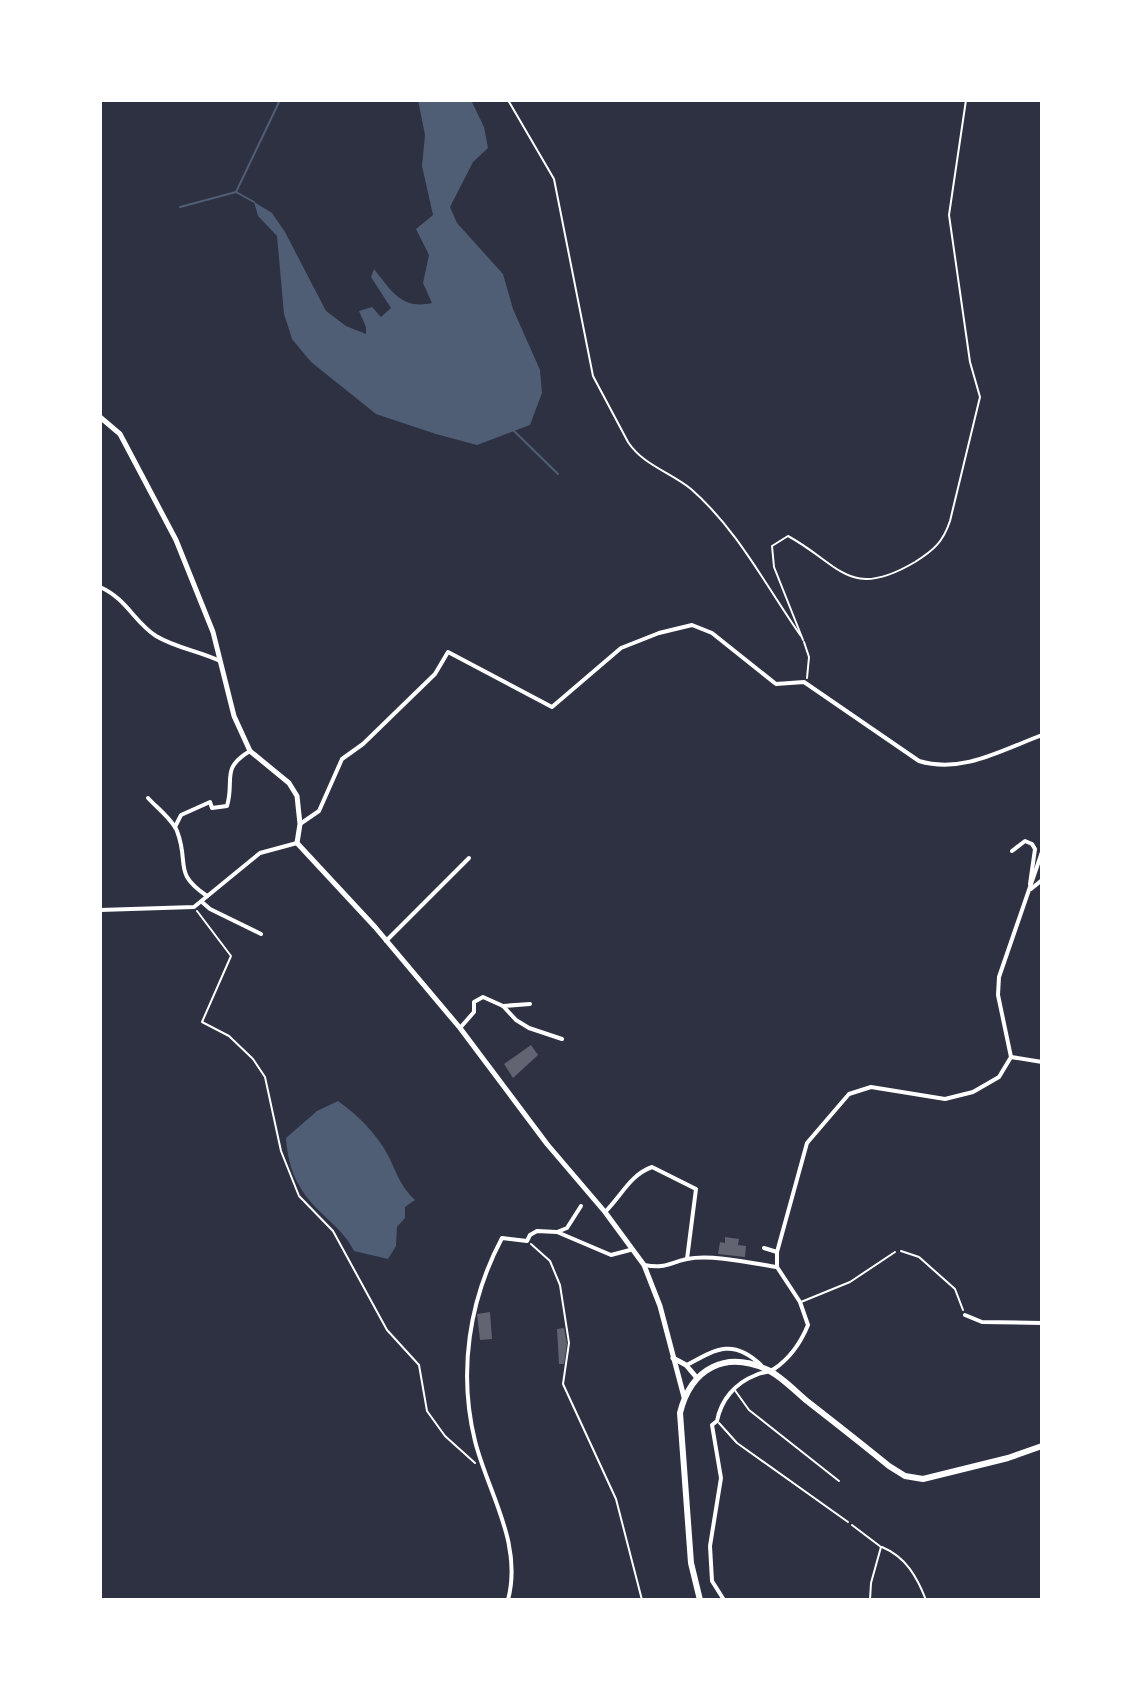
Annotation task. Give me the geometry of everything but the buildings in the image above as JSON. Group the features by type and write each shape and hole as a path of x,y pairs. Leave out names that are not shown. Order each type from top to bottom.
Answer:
{"main road":[{"path":"700,1600 691,1563 680,1429 684,1397 697,1378 712,1367 732,1361 768,1370 905,1476 923,1479 1042,1447"}],"street":[{"path":"100,417 120,434 176,540 213,632 234,716 250,751 289,783 297,796 300,824 297,843"},
{"path":"100,587 126,603 140,623 155,635 177,647 199,651 220,661"},
{"path":"300,824 319,811 342,759 363,744 435,674 448,652 552,707 621,648 659,633 692,625 712,633 776,684 804,682 919,761 935,766 952,766 992,756 1042,735"},
{"path":"175,827 181,815 210,802 212,808 227,806 231,766 250,751"},
{"path":"148,798 175,827 189,883 207,896"},
{"path":"1012,851 1025,841 1035,849 1029,890"},
{"path":"100,910 194,907 260,853 297,843"},
{"path":"297,843 460,1028 538,1133 589,1197 605,1212 644,1265 660,1306 684,1397"},
{"path":"724,1600 712,1581 710,1546 721,1478 712,1425 717,1421 720,1406 734,1388 768,1370 794,1350 808,1325 800,1302 777,1267 777,1252 807,1143 849,1094 871,1087 945,1099 973,1092 999,1077 1011,1057 998,995 999,977 1042,852"},
{"path":"386,941 469,858"},
{"path":"1029,890 1042,880"},
{"path":"202,902 261,934"},
{"path":"460,1028 474,1012 474,1002 480,998 503,1006 530,1004"},
{"path":"503,1006 529,1028 562,1039"},
{"path":"1011,1057 1042,1062"},
{"path":"605,1212 632,1178 652,1167 696,1189 687,1259"},
{"path":"557,1232 567,1228 581,1206"},
{"path":"508,1600 512,1564 502,1515 475,1441 466,1378 472,1317 493,1255 502,1238 527,1241 537,1231 557,1232 611,1255 630,1250"},
{"path":"764,1248 777,1252"},
{"path":"644,1265 665,1266 687,1259 743,1261 777,1267"},
{"path":"965,1315 982,1322 1042,1323"},
{"path":"686,1365 716,1349 726,1348 751,1356 768,1370"},
{"path":"672,1358 686,1365 697,1378"}],"lane":[{"path":"800,1302 850,1282 895,1252"},
{"path":"734,1388 749,1410 839,1481"},
{"path":"717,1421 737,1443 848,1522"}],"path":[{"path":"508,100 554,179 593,376 628,442 634,451 662,473 689,488 733,534 803,640"},
{"path":"804,682 808,676 809,657 774,567 772,546 788,536 814,550 831,568 858,579 877,580 928,554 944,538 950,521 980,397 970,362 949,215 966,100"},
{"path":"194,907 231,956 202,1022 229,1036 253,1059 265,1077 281,1151 299,1196 333,1231 387,1330 419,1365 427,1411 445,1436 477,1465"},
{"path":"527,1241 550,1261 560,1285 569,1343 563,1384 616,1499 642,1600"},
{"path":"895,1252 903,1251 919,1257 955,1289 965,1315"},
{"path":"848,1522 881,1547 893,1552 917,1575 926,1600"},
{"path":"870,1600 871,1583 881,1547"}],"water":[{"path":"418,100 471,100 484,127 488,148 473,162 450,207 457,223 503,274 513,309 540,370 542,393 530,425 477,445 376,414 311,362 292,339 284,314 277,236 258,216 254,202 272,213 326,311 346,326 366,334 359,311 372,307 381,317 391,308 371,277 374,269 405,301 412,304 432,303 423,283 429,255 416,229 433,215 422,166 425,135"},
{"path":"338,1101 373,1133 415,1200 405,1207 405,1218 397,1227 396,1246 388,1259 354,1251 306,1196 292,1170 286,1138 317,1111"}],"waterway":[{"path":"236,192 280,100"},
{"path":"180,207 236,192 254,202"},
{"path":"513,430 558,474"}]}
